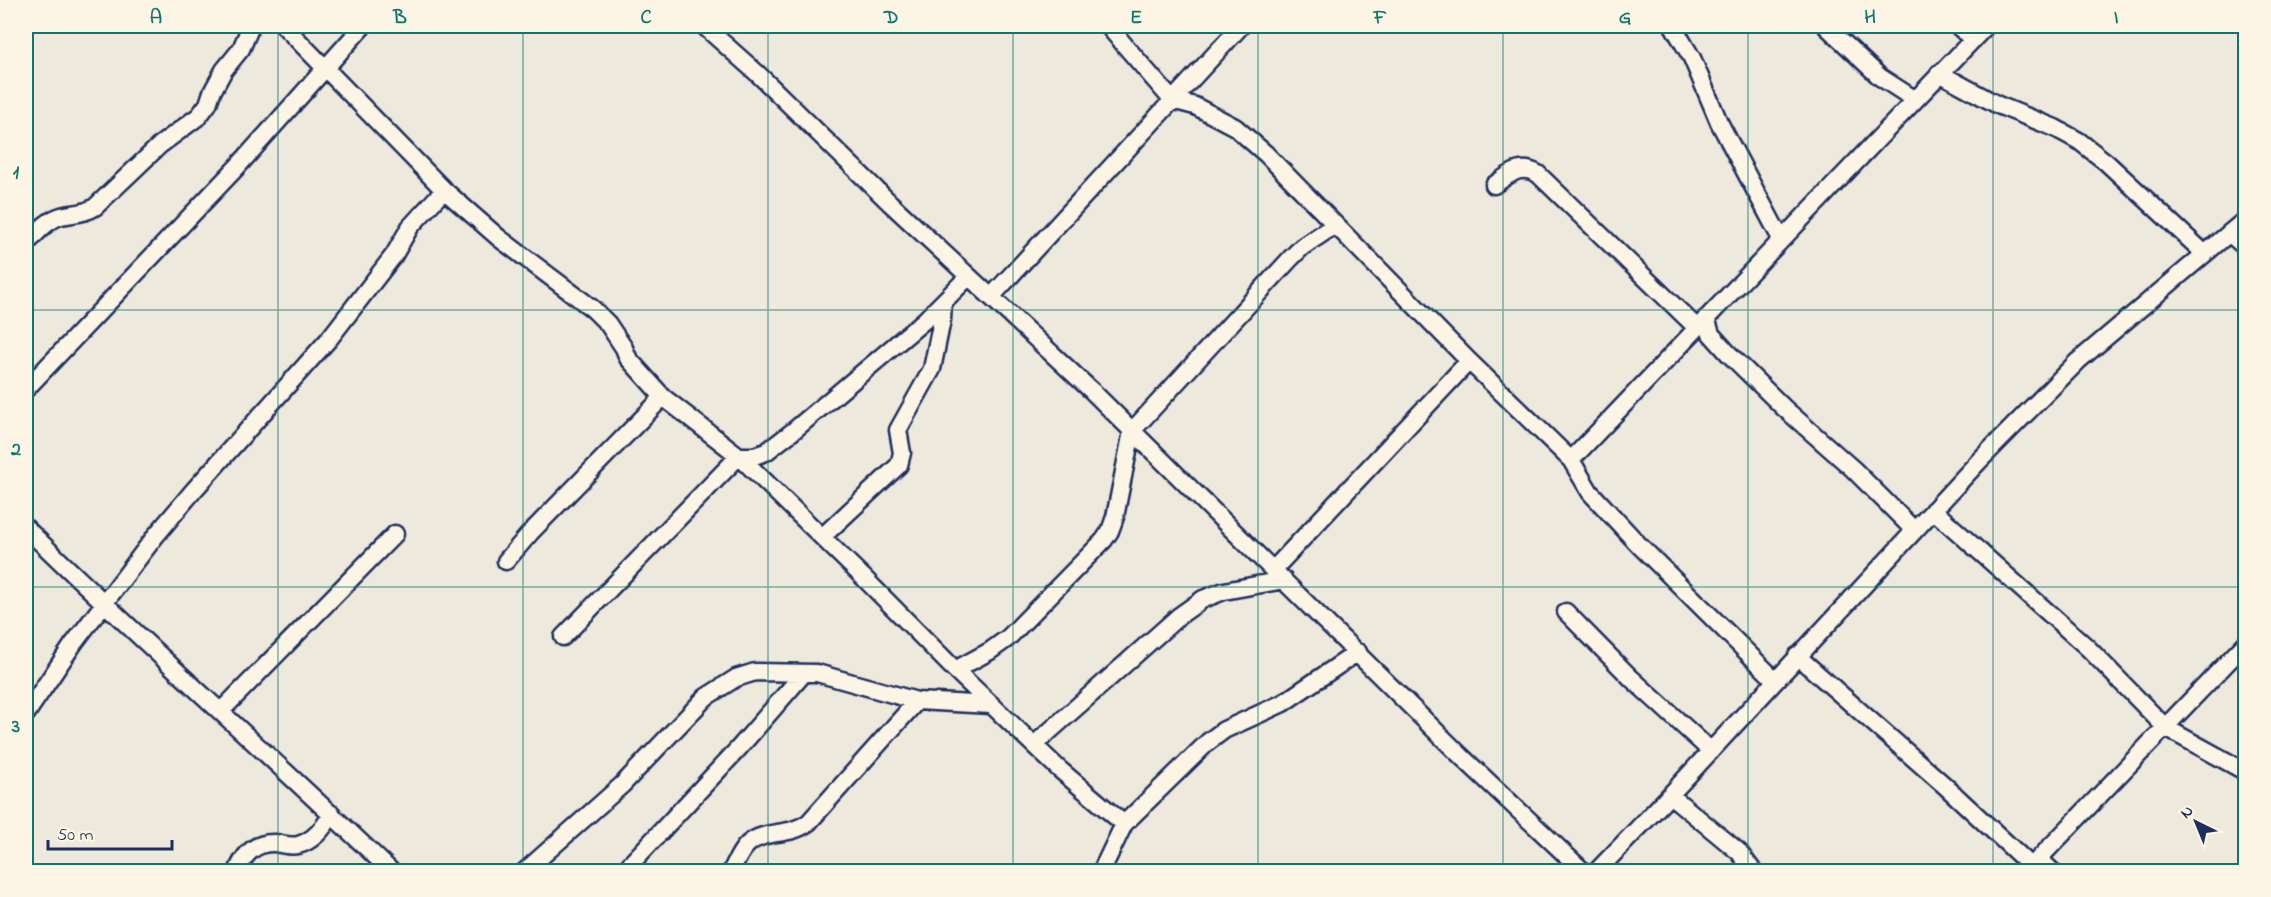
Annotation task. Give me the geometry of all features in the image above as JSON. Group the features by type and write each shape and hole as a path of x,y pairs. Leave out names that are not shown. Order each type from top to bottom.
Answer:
{"street":[{"path":"26,244 46,225 59,217 85,213 95,207 160,145 199,116 208,104 224,70 241,49 251,26"},
{"path":"284,26 444,190 498,238 593,309 611,329 628,358 663,397 739,456 954,670 1034,745 1124,824"},
{"path":"26,389 230,174 363,26"},
{"path":"704,26 758,74 891,204 1132,431 1461,756 1584,872"},
{"path":"1108,26 1172,100 1195,106 1234,126 1266,154 1469,361 1571,460 1590,492 1638,545 1775,680"},
{"path":"991,297 1241,26"},
{"path":"1673,26 1681,35 1719,122 1781,239"},
{"path":"1826,26 1880,77 1914,99"},
{"path":"1958,26 1972,40"},
{"path":"1571,460 1986,26"},
{"path":"1939,73 1998,105 2055,128 2079,141 2106,162 2204,253"},
{"path":"1494,185 1521,169 1530,169 1538,174 1701,323 1784,408 1853,469 1914,530"},
{"path":"26,714 75,643 194,489 329,339 394,255 410,227 444,190"},
{"path":"1596,872 1711,751 1914,530 2078,362 2246,219"},
{"path":"954,670 990,651 1008,638 1110,531 1115,517 1132,431 1291,258 1302,247 1335,225"},
{"path":"2229,233 2246,248"},
{"path":"563,637 739,456 754,456 766,452 851,383 968,277"},
{"path":"822,537 899,465 902,453 898,430 932,369 942,320 943,302"},
{"path":"1034,745 1179,616 1203,599 1279,575 1469,361"},
{"path":"506,561 531,532 663,397"},
{"path":"1933,510 2088,648 2166,728 2246,772"},
{"path":"26,528 104,605 393,872"},
{"path":"221,711 395,534"},
{"path":"1566,612 1631,678 1711,751"},
{"path":"2032,866 2246,643"},
{"path":"1101,872 1124,824 1208,742 1224,730 1291,698 1358,652"},
{"path":"1797,656 1943,784 2032,866 2053,872"},
{"path":"524,872 622,785 706,697 736,678 755,672 817,673 917,700 991,705"},
{"path":"623,872 738,749 804,673"},
{"path":"731,872 742,850 750,842 762,836 800,829 809,822 917,700"},
{"path":"1670,795 1740,852 1754,872"},
{"path":"237,872 248,851 260,845 274,843 290,846 300,844 315,836 332,814"}]}
